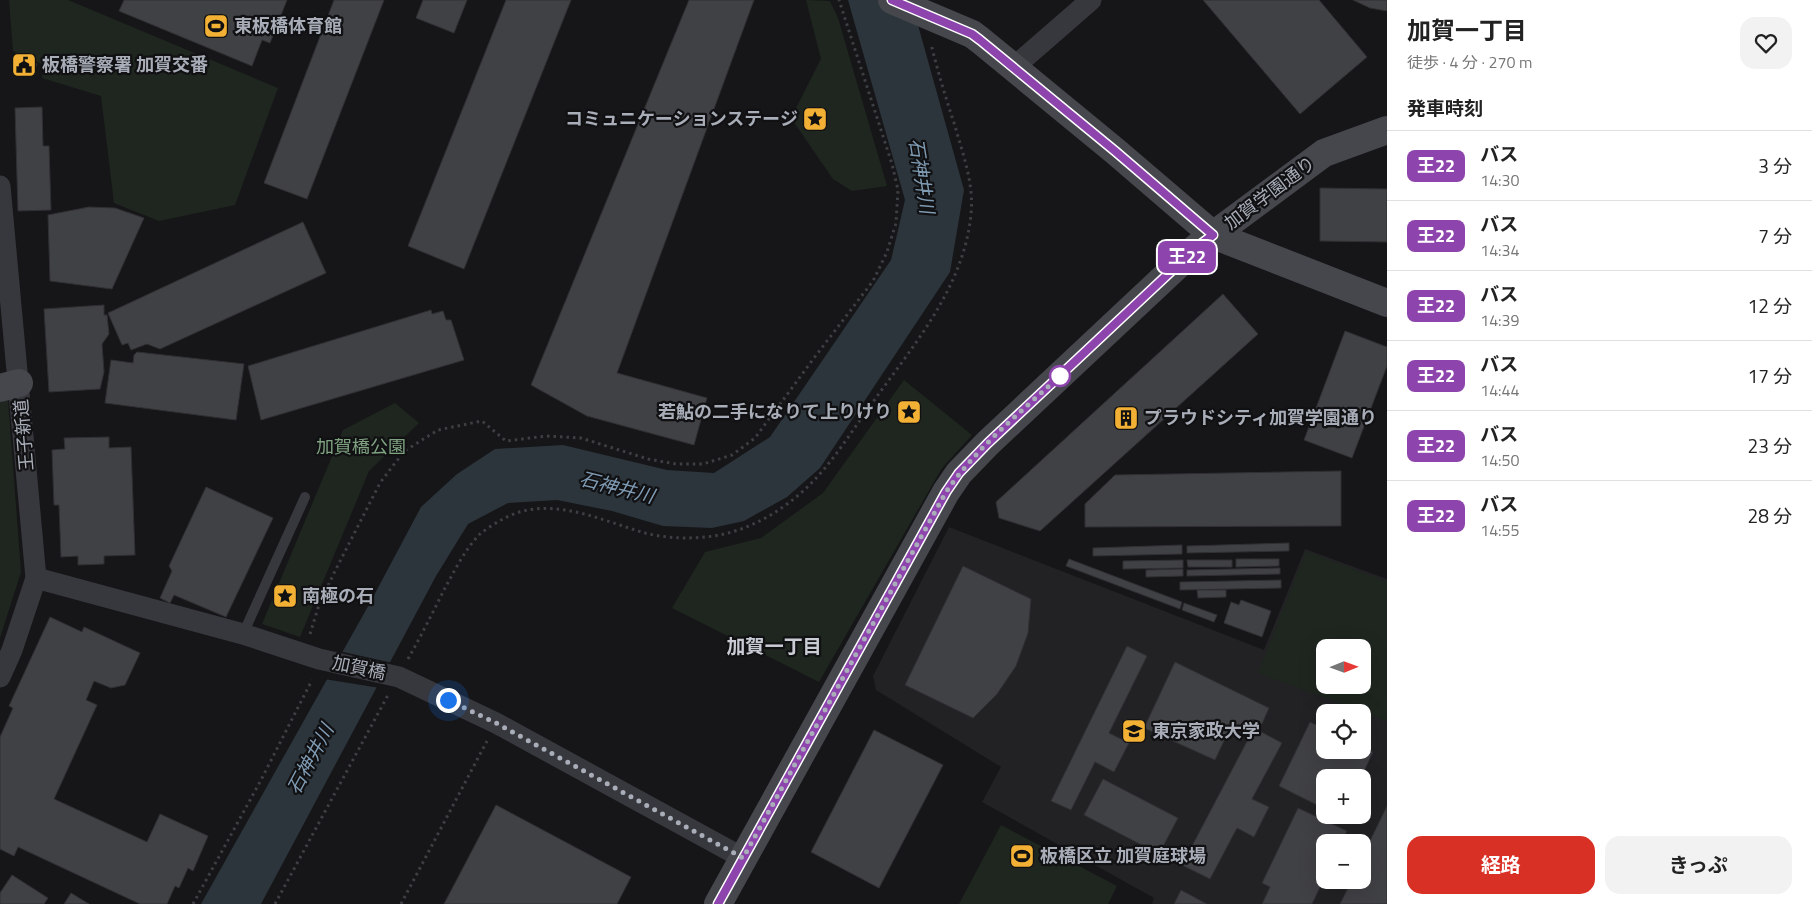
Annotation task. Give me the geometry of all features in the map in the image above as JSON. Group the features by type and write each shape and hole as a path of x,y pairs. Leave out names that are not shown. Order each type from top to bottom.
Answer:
{"street":[{"path":"892,0 972,34 1014,67 1213,235 1387,302"},
{"path":"1014,67 1091,0"},
{"name":"加賀学園通り","path":"718,904 946,492 959,473 1197,247 1324,153 1387,130"},
{"name":"王子新道","path":"0,186 10,386 36,578 12,650 0,677"},
{"name":"加賀橋","path":"36,578 243,634 311,657 399,677 496,723 743,858"}],"lane":[{"path":"243,634 304,497"}],"path":[{"path":"193,904 311,685 311,657 319,605 380,483 406,450 438,430 482,421 506,441 547,436 581,438 648,458 676,464 703,464 732,455 755,438 873,281 887,252 896,223 898,190 892,164 839,0"},
{"path":"275,904 399,677 461,558 481,534 502,519 522,512 543,508 573,510 648,534 671,537 704,537 729,534 753,525 802,492 838,452 926,328 948,291 958,269 971,213 970,181 922,13"},
{"path":"401,904 496,723"}],"shaded area":[{"name":"東京家政大学","path":"949,527 1264,650 1305,549 1387,579 1387,904 1152,904 1154,898 982,802 1001,767 876,690 873,676"}],"green space":[{"path":"9,0 68,0 278,88 235,205 159,221 114,203 101,96 42,78 44,65 13,51"},
{"path":"806,0 830,1 838,18 887,186 852,191 833,179 791,118 821,59"},
{"path":"904,380 972,435 942,468 819,682 672,608 705,552 761,538 823,493"},
{"path":"8,400 21,572 0,638 0,402"},
{"name":"加賀橋公園","path":"395,403 419,423 369,471 300,637 262,624 343,430"},
{"path":"1306,551 1387,582 1387,721 1371,715 1371,704 1341,704 1258,673"},
{"name":"板橋区立 加賀庭球場","path":"1001,825 1117,886 1108,904 959,904"}],"water":[{"name":"石神井川","path":"848,0 911,0 964,190 950,272 820,468 787,497 744,521 712,528 663,526 612,511 557,500 508,503 468,524 436,576 261,904 201,904 371,601 421,507 457,474 495,449 563,445 667,470 714,473 770,437 891,260 905,200"}],"pier":[{"path":"339,651 393,663 380,688 324,679"}],"building":[{"name":"東板橋体育館","path":"124,0 287,0 270,43 262,40 252,66 119,11"},
{"path":"334,0 384,0 307,199 264,183"},
{"path":"423,0 467,0 454,33 416,18"},
{"path":"506,0 571,0 464,269 408,246"},
{"path":"689,0 754,0 617,373 707,398 694,445 587,416 531,385"},
{"path":"1203,0 1319,0 1367,57 1300,114"},
{"path":"1353,0 1387,0 1387,11 1370,8"},
{"path":"18,56 37,64 32,76 12,67"},
{"path":"42,107 43,146 49,146 51,210 18,211 15,108"},
{"path":"1320,188 1387,189 1387,242 1320,241"},
{"path":"89,207 115,208 144,218 112,289 50,281 48,215"},
{"path":"303,222 326,273 160,349 147,344 131,350 128,343 122,345 108,313"},
{"name":"プラウドシティ加賀学園通り","path":"1223,294 1258,334 1040,531 999,518 996,502"},
{"path":"104,305 104,315 107,315 109,334 102,344 104,372 100,389 49,392 44,309"},
{"path":"431,310 432,314 443,311 446,320 451,320 464,360 261,420 248,366"},
{"path":"1345,331 1387,347 1387,366 1352,458 1304,440"},
{"path":"137,352 244,364 236,420 105,403 111,360 133,363 134,355"},
{"path":"109,437 109,448 131,447 135,555 104,556 104,564 78,565 78,556 61,557 59,505 54,505 52,450 65,449 64,438"},
{"path":"1341,471 1341,526 1085,527 1085,504 1115,475"},
{"path":"206,487 273,518 226,617 174,595 170,603 160,598 172,571 169,566"},
{"path":"1289,543 1289,551 1187,553 1187,546"},
{"path":"1182,545 1182,554 1093,556 1093,548"},
{"path":"1069,559 1182,602 1180,609 1066,566"},
{"path":"1236,559 1279,559 1279,566 1236,567"},
{"path":"1183,560 1183,568 1123,569 1123,561"},
{"path":"1187,560 1232,560 1232,567 1188,567"},
{"path":"963,566 1031,599 1028,633 1016,666 997,694 973,718 905,685"},
{"path":"1280,568 1280,574 1187,576 1187,570"},
{"path":"1183,569 1183,576 1146,577 1146,570"},
{"path":"1281,580 1281,588 1180,590 1180,582"},
{"path":"1197,590 1226,590 1226,597 1198,598"},
{"path":"1241,600 1271,611 1262,637 1224,623 1231,602 1239,605"},
{"path":"1184,603 1217,615 1214,622 1182,610"},
{"path":"50,617 82,632 84,627 140,653 125,685 111,688 94,681 86,700 97,705 54,799 147,842 160,814 208,836 193,871 188,868 179,888 175,886 167,904 140,904 18,847 14,856 0,849 0,737 13,708 9,706"},
{"path":"1127,646 1147,656 1109,733 1129,743 1114,772 1095,762 1071,810 1051,801"},
{"path":"1175,662 1269,708 1262,724 1253,719 1246,731 1232,724 1215,760 1144,728"},
{"path":"1310,722 1316,725 1316,759 1370,759 1365,769 1316,769 1316,804 1279,786"},
{"path":"1254,728 1282,743 1252,799 1269,807 1254,837 1237,828 1210,879 1182,865"},
{"path":"874,730 943,765 879,888 811,852"},
{"path":"1103,779 1178,818 1159,854 1084,815"},
{"path":"496,805 631,877 617,904 444,904"},
{"path":"1387,806 1387,904 1340,904 1348,889 1371,889 1371,839"},
{"path":"1298,808 1316,816 1316,824 1332,824 1347,831 1345,834 1316,834 1316,889 1319,889 1312,904 1262,904 1270,887 1262,883"},
{"path":"12,875 48,898 44,904 0,904 0,893"},
{"path":"1181,890 1207,904 1174,904"},
{"path":"71,893 89,904 64,904"}],"bus line":[{"name":"王22","path":"718,904 946,492 959,473 988,443 1197,247 1213,235 1115,151 972,34 892,0"}],"place":[{"name":"東板橋体育館","path":"216,26"},
{"name":"板橋警察署 加賀交番","path":"24,65"},
{"name":"コミュニケーションステージ","path":"815,119"},
{"name":"若鮎の二手になりて上りけり","path":"909,412"},
{"name":"プラウドシティ加賀学園通り","path":"1126,418"},
{"name":"南極の石","path":"285,596"},
{"name":"東京家政大学","path":"1134,731"},
{"name":"板橋区立 加賀庭球場","path":"1022,856"}],"district":[{"name":"加賀一丁目","path":"774,646"}],"route":[{"path":"448,700 496,723 743,858 946,492 959,473 988,443 1060,376"}]}
